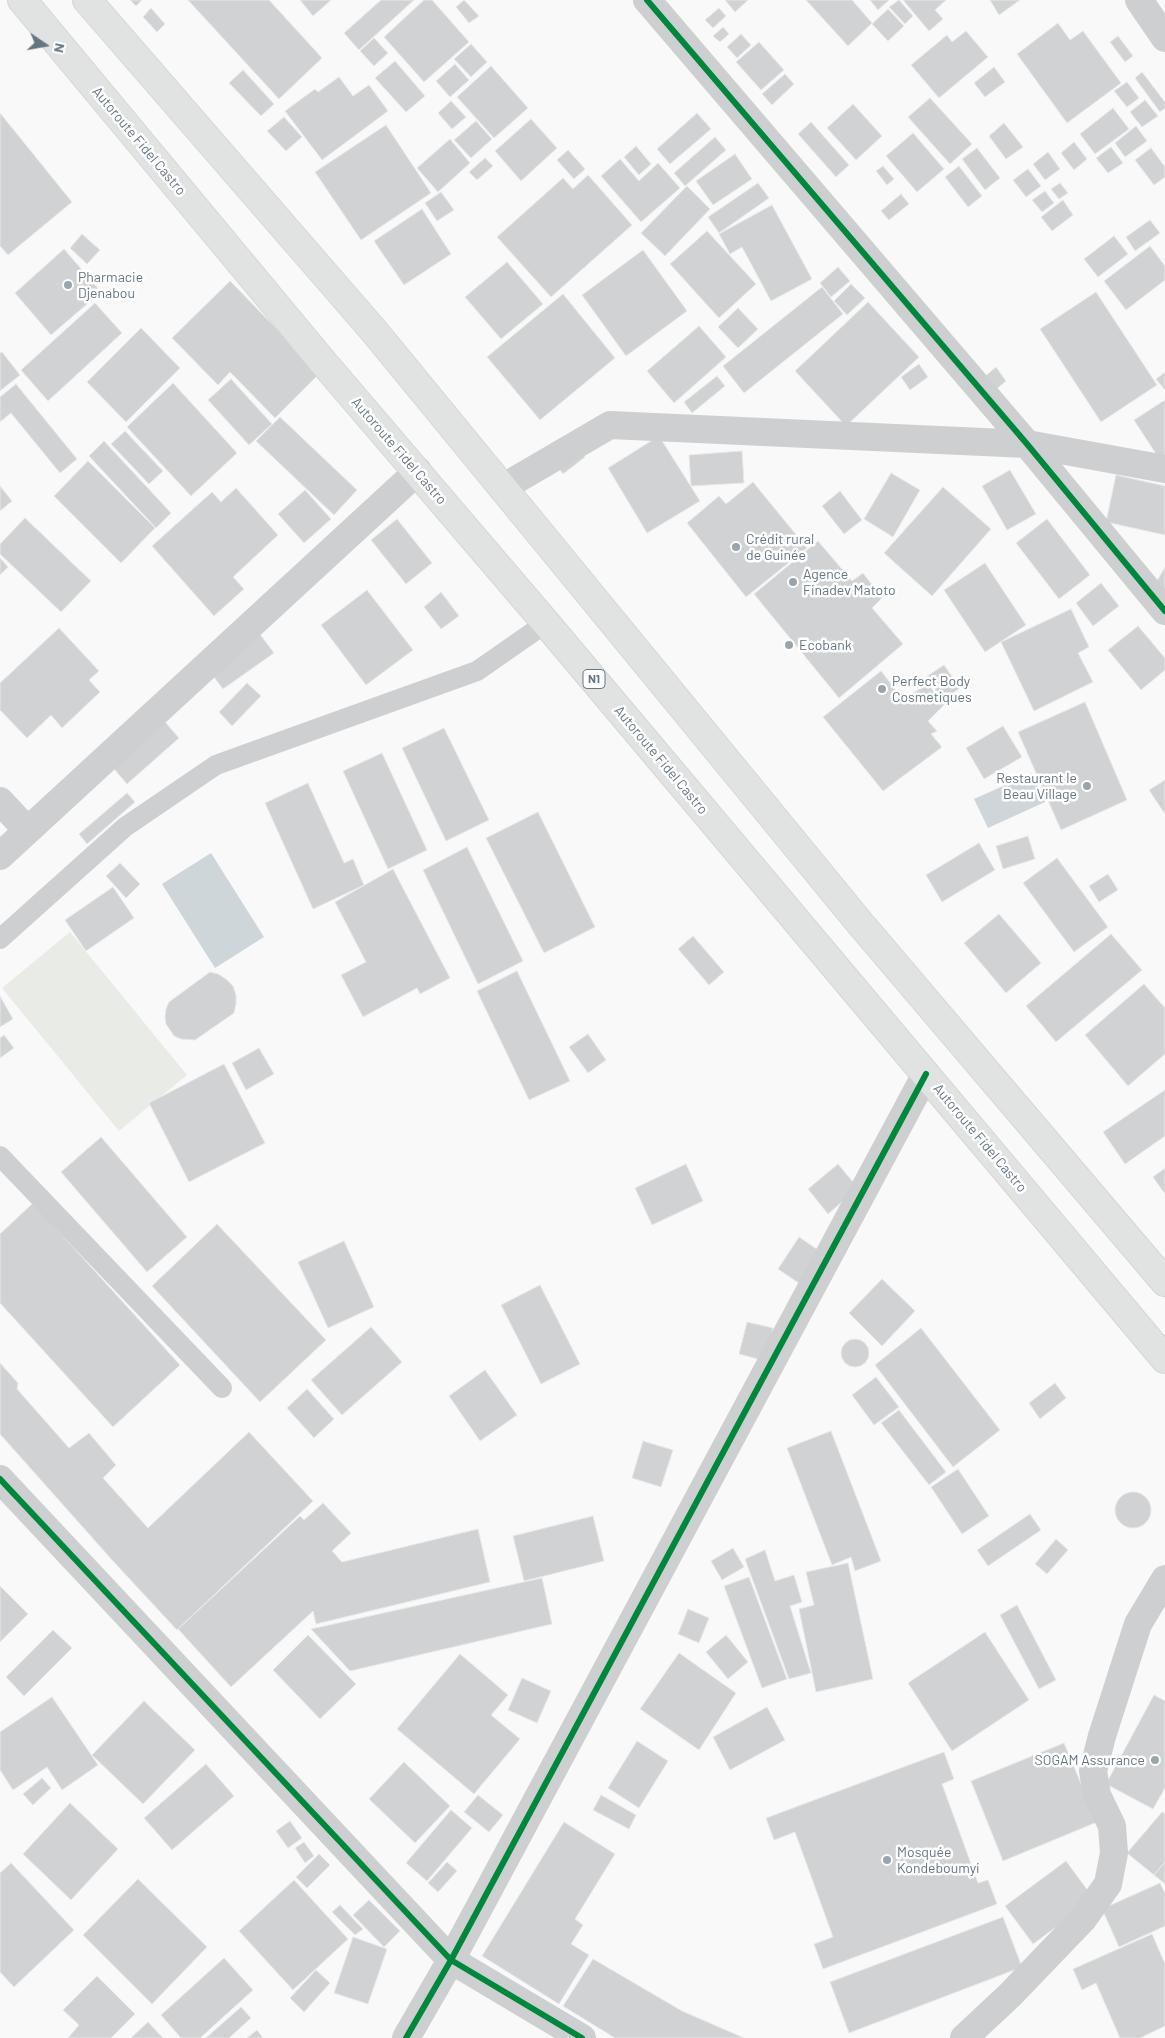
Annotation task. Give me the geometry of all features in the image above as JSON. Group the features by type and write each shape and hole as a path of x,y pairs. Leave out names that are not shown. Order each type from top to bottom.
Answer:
{"highway":[{"name":"Autoroute Fidel Castro","path":"22,0 323,362 546,622 1165,1359"},
{"path":"87,0 374,331 859,922 1165,1282"}],"street":[{"path":"647,0 1027,444 1165,611"},
{"path":"1139,0 1165,38"},
{"path":"502,488 610,425 1027,444 1165,469"},
{"path":"0,856 418,471"},
{"path":"0,800 27,830"},
{"path":"406,2038 450,1960 926,1074"},
{"path":"0,1479 450,1960 582,2038"},
{"path":"964,2038 1010,1995 1084,1919 1108,1884 1114,1852 1112,1826 1097,1795 1093,1771 1102,1736 1138,1624 1165,1579"}],"lane":[{"path":"0,940 125,828 216,765 477,671 546,622"},
{"path":"0,1156 222,1388"}],"shaded area":[{"path":"1032,773 1045,802 988,828 974,799"},
{"path":"211,853 264,937 215,968 162,884"},
{"path":"70,932 187,1075 119,1131 2,988"}],"building":[{"path":"130,0 142,0 136,6"},
{"path":"188,0 269,0 322,58 279,99"},
{"path":"300,0 331,0 313,16"},
{"path":"381,0 414,0 359,50 344,33"},
{"path":"424,0 432,0 469,42 424,82 384,37"},
{"path":"464,0 479,16 469,23 456,7"},
{"path":"725,0 748,0 735,12"},
{"path":"806,0 852,0 872,23 848,46"},
{"path":"870,0 889,0 878,10"},
{"path":"899,0 913,16 905,24 889,7"},
{"path":"903,0 946,0 935,10 943,19 929,31"},
{"path":"990,0 1020,0 999,15"},
{"path":"151,8 165,24 157,32 143,17"},
{"path":"719,8 726,16 713,28 705,20"},
{"path":"888,9 904,26 888,41 872,24"},
{"path":"1058,23 1070,40 1083,31 1121,83 1067,123 1017,54"},
{"path":"723,27 729,34 720,42 713,36"},
{"path":"966,31 988,57 939,98 911,65 947,35 952,42"},
{"path":"741,34 751,45 737,58 727,47"},
{"path":"1118,36 1133,56 1125,62 1110,42"},
{"path":"374,38 388,53 374,66 360,51"},
{"path":"759,42 784,70 761,90 736,62"},
{"path":"471,44 487,62 471,77 454,59"},
{"path":"395,61 425,96 406,112 375,78"},
{"path":"455,64 469,80 450,97 436,81"},
{"path":"491,66 528,108 494,138 457,97"},
{"path":"994,67 1005,82 985,97 974,83"},
{"path":"243,70 274,104 261,116 229,83"},
{"path":"1142,72 1165,102 1165,108 1160,112 1135,78"},
{"path":"785,74 794,84 772,105 762,94"},
{"path":"339,77 353,96 369,85 388,111 322,160 285,111 315,89 318,92"},
{"path":"1127,82 1139,98 1127,107 1114,91"},
{"path":"930,98 972,144 950,164 908,117"},
{"path":"1145,100 1158,116 1142,127 1130,112"},
{"path":"451,101 466,117 452,129 438,113"},
{"path":"853,104 882,136 856,160 827,128"},
{"path":"1113,108 1129,129 1095,154 1080,134"},
{"path":"0,113 72,202 8,255 0,246"},
{"path":"697,113 711,129 670,164 657,149"},
{"path":"284,117 302,137 286,151 267,131"},
{"path":"531,119 557,148 521,181 495,151"},
{"path":"476,121 492,139 471,158 454,140"},
{"path":"811,122 849,165 836,177 798,134"},
{"path":"1004,123 1023,147 1006,159 989,136"},
{"path":"386,125 431,193 361,240 315,172"},
{"path":"1136,126 1147,141 1125,157 1115,143"},
{"path":"913,133 944,169 917,192 886,156"},
{"path":"715,137 726,150 685,186 674,173"},
{"path":"450,139 470,163 438,192 417,168"},
{"path":"1074,142 1087,159 1074,170 1061,153"},
{"path":"636,146 651,164 639,175 624,157"},
{"path":"1111,147 1123,163 1108,173 1096,158"},
{"path":"977,148 1000,178 985,190 962,159"},
{"path":"1151,148 1165,167 1165,177 1154,185 1135,160"},
{"path":"568,150 585,169 574,179 557,160"},
{"path":"1048,152 1060,169 1045,180 1033,164"},
{"path":"735,154 752,179 713,205 696,181"},
{"path":"485,158 493,166 477,180 469,172"},
{"path":"620,159 639,181 658,163 680,188 641,222 601,176"},
{"path":"883,166 894,179 887,185 876,171"},
{"path":"959,166 982,196 968,207 945,177"},
{"path":"1028,169 1041,186 1026,197 1013,180"},
{"path":"588,175 632,225 551,297 497,237 563,178 573,189"},
{"path":"758,183 769,198 719,233 708,217"},
{"path":"1060,183 1068,193 1059,199 1051,189"},
{"path":"687,186 710,209 665,256 641,233"},
{"path":"1045,191 1054,203 1042,212 1032,200"},
{"path":"441,192 454,210 437,221 425,203"},
{"path":"901,194 909,204 889,220 881,211"},
{"path":"1063,200 1073,215 1052,231 1041,217"},
{"path":"772,205 812,279 771,301 742,247 730,254 719,234"},
{"path":"422,209 451,254 404,285 374,241"},
{"path":"1150,220 1160,233 1135,251 1126,237"},
{"path":"707,231 756,284 719,318 670,264"},
{"path":"82,234 100,250 87,264 70,248"},
{"path":"1114,236 1128,254 1098,277 1084,259"},
{"path":"1150,246 1165,266 1165,280 1126,310 1104,281"},
{"path":"64,249 101,292 51,335 15,293"},
{"path":"643,250 687,311 626,356 582,295"},
{"path":"507,262 543,304 501,339 465,297"},
{"path":"838,267 850,281 831,297 820,283"},
{"path":"230,281 320,373 275,418 230,372 218,385 172,338"},
{"path":"851,284 865,298 847,315 834,301"},
{"path":"822,287 843,314 744,393 723,366"},
{"path":"1096,292 1157,385 1101,422 1040,329"},
{"path":"563,294 615,358 540,420 487,357"},
{"path":"868,302 919,357 846,426 795,371"},
{"path":"95,303 122,333 48,401 21,370"},
{"path":"738,308 758,329 738,348 718,327"},
{"path":"699,326 726,357 674,403 647,371"},
{"path":"141,328 180,368 126,422 87,382"},
{"path":"2,352 20,375 0,391 0,353"},
{"path":"919,364 928,377 910,390 901,377"},
{"path":"996,367 1006,381 994,391 983,378"},
{"path":"1165,372 1165,390 1156,379"},
{"path":"717,376 725,386 692,413 684,402"},
{"path":"231,379 272,424 249,445 208,400"},
{"path":"173,383 237,453 191,496 127,427"},
{"path":"16,384 77,459 60,473 11,413 0,422 0,397"},
{"path":"1165,400 1165,456 1160,460 1134,420"},
{"path":"280,417 357,490 334,515 256,441"},
{"path":"125,431 163,471 149,484 111,444"},
{"path":"659,436 700,501 647,533 608,468"},
{"path":"104,441 171,513 156,528 89,456"},
{"path":"578,448 585,457 563,474 556,465"},
{"path":"742,451 744,483 691,486 689,455"},
{"path":"88,461 155,528 121,563 54,496"},
{"path":"1010,470 1036,514 1007,530 982,486"},
{"path":"891,473 920,490 893,537 864,519"},
{"path":"1116,475 1165,486 1165,535 1106,522"},
{"path":"753,482 807,548 746,597 687,523 719,496 726,504"},
{"path":"0,486 12,501 0,511"},
{"path":"943,487 991,529 932,596 884,553"},
{"path":"236,488 278,535 233,577 244,589 214,616 152,546 212,492 221,502"},
{"path":"305,490 331,519 304,543 278,514"},
{"path":"840,491 862,520 844,534 822,506"},
{"path":"25,518 91,581 61,612 0,554 0,544"},
{"path":"397,519 432,563 406,584 371,540"},
{"path":"1047,519 1090,575 1059,599 1016,543"},
{"path":"818,541 852,581 863,573 882,598 872,608 903,644 839,698 754,594"},
{"path":"0,558 8,567 0,575"},
{"path":"985,563 1026,625 985,652 944,590"},
{"path":"1165,567 1165,594 1153,588"},
{"path":"1101,583 1119,606 1093,626 1076,603"},
{"path":"367,590 413,650 366,685 321,625"},
{"path":"441,592 459,616 441,629 424,607"},
{"path":"1071,609 1089,647 1078,653 1093,682 1034,711 1001,642"},
{"path":"1138,626 1165,658 1165,670 1141,690 1108,650"},
{"path":"59,628 99,671 89,680 100,692 62,728 51,715 27,738 0,710 0,683"},
{"path":"259,633 274,653 223,689 208,669"},
{"path":"944,665 960,688 943,700 926,677"},
{"path":"881,671 903,699 928,684 944,705 928,721 937,731 931,734 942,747 883,791 823,717"},
{"path":"247,683 261,696 232,726 219,712"},
{"path":"1085,702 1127,800 1061,830 1018,732"},
{"path":"159,715 179,738 127,784 108,762"},
{"path":"1003,726 1022,757 984,779 966,748"},
{"path":"444,728 489,820 446,841 402,748"},
{"path":"382,753 427,850 388,869 343,771"},
{"path":"1165,780 1165,814 1149,790"},
{"path":"308,783 344,863 353,859 364,885 313,909 265,803"},
{"path":"127,793 135,802 87,844 79,834"},
{"path":"538,812 595,927 544,953 486,838"},
{"path":"1028,836 1035,859 1003,869 996,846"},
{"path":"979,843 995,870 942,902 926,875"},
{"path":"467,847 523,961 478,984 423,870"},
{"path":"1057,858 1108,927 1074,952 1023,883"},
{"path":"120,863 140,884 126,898 106,876"},
{"path":"393,869 450,978 420,994 417,988 363,1017 341,975 366,962 335,902"},
{"path":"1108,874 1118,890 1099,902 1089,886"},
{"path":"113,887 134,918 86,951 65,920"},
{"path":"999,914 1041,963 1006,993 964,943"},
{"path":"1111,934 1142,970 1056,1042 1026,1006"},
{"path":"693,936 724,972 709,985 678,949"},
{"path":"517,971 570,1081 529,1100 477,991"},
{"path":"210,972 218,974 233,986 236,995 234,1013 195,1040 181,1039 174,1036 166,1024 165,1016 169,1002"},
{"path":"1144,984 1165,1008 1165,1054 1128,1086 1085,1035"},
{"path":"0,996 13,1019 0,1027"},
{"path":"588,1034 606,1060 588,1073 569,1047"},
{"path":"4,1035 14,1048 0,1058 0,1038"},
{"path":"259,1048 274,1074 246,1090 232,1063"},
{"path":"224,1064 265,1143 189,1182 149,1103"},
{"path":"1165,1090 1165,1136 1125,1164 1103,1132"},
{"path":"101,1137 187,1237 147,1272 61,1172"},
{"path":"686,1164 703,1201 652,1225 635,1188"},
{"path":"838,1164 858,1188 828,1214 808,1189"},
{"path":"1165,1168 1165,1194 1153,1177"},
{"path":"33,1203 180,1365 113,1427 0,1303 0,1234"},
{"path":"217,1224 326,1340 260,1402 152,1286"},
{"path":"799,1237 824,1254 803,1286 778,1269"},
{"path":"344,1241 374,1307 328,1328 298,1262"},
{"path":"882,1279 915,1311 882,1346 849,1313"},
{"path":"540,1285 580,1364 541,1384 501,1305"},
{"path":"747,1322 773,1328 765,1361 739,1354"},
{"path":"371,1327 402,1362 342,1415 311,1380"},
{"path":"921,1328 1000,1430 953,1467 875,1365"},
{"path":"855,1339 865,1343 869,1353 865,1363 855,1367 845,1363 841,1353 845,1343"},
{"path":"0,1363 18,1383 17,1389 69,1448 89,1433 116,1465 103,1478 148,1528 249,1432 313,1501 177,1630 0,1434"},
{"path":"485,1370 517,1415 480,1441 449,1396"},
{"path":"876,1377 899,1407 874,1425 852,1395"},
{"path":"1055,1383 1066,1398 1040,1419 1029,1403"},
{"path":"307,1389 334,1419 314,1438 287,1408"},
{"path":"899,1410 946,1472 929,1485 881,1423"},
{"path":"831,1431 881,1561 855,1571 851,1557 832,1565 787,1448"},
{"path":"643,1441 673,1450 661,1487 632,1478"},
{"path":"958,1469 989,1516 962,1534 931,1487"},
{"path":"1133,1492 1146,1497 1151,1510 1146,1523 1133,1528 1120,1523 1115,1510 1120,1497"},
{"path":"323,1503 351,1533 332,1551 342,1562 478,1529 490,1582 316,1624 313,1611 231,1687 178,1629 300,1516 304,1520"},
{"path":"1030,1514 1041,1530 988,1566 977,1550"},
{"path":"593,1516 604,1561 524,1581 513,1536"},
{"path":"1056,1539 1068,1550 1047,1574 1035,1564"},
{"path":"733,1548 744,1567 722,1580 711,1561"},
{"path":"765,1550 775,1581 794,1575 802,1602 790,1606 811,1673 789,1679 745,1559"},
{"path":"848,1563 873,1679 816,1692 799,1609 814,1605 806,1572"},
{"path":"749,1577 787,1679 762,1688 724,1586"},
{"path":"542,1578 552,1624 350,1671 311,1629"},
{"path":"0,1586 28,1614 0,1642"},
{"path":"1017,1605 1056,1680 1039,1689 1000,1615"},
{"path":"688,1609 709,1618 699,1643 678,1634"},
{"path":"53,1630 72,1648 24,1696 6,1677"},
{"path":"985,1632 1029,1700 952,1751 908,1683"},
{"path":"308,1635 356,1684 320,1719 273,1670"},
{"path":"726,1635 748,1662 728,1679 706,1652"},
{"path":"679,1653 736,1693 699,1750 640,1709"},
{"path":"460,1654 508,1695 491,1715 520,1739 474,1794 397,1729"},
{"path":"522,1678 551,1691 537,1723 508,1710"},
{"path":"1154,1695 1165,1701 1165,1788 1153,1809 1106,1784"},
{"path":"52,1697 98,1765 62,1790 47,1767 13,1790 0,1770 0,1732"},
{"path":"144,1701 195,1750 143,1804 92,1755"},
{"path":"767,1707 785,1740 730,1770 713,1737"},
{"path":"637,1741 668,1761 639,1808 608,1788"},
{"path":"1064,1743 1097,1822 1003,1861 971,1781"},
{"name":"Mosquée Kondeboumyi","path":"944,1752 954,1779 942,1784 978,1883 988,1880 997,1904 823,1969 814,1944 833,1937 795,1832 774,1840 766,1818"},
{"path":"404,1762 450,1806 415,1843 369,1799"},
{"path":"206,1764 234,1796 172,1850 144,1818"},
{"path":"42,1778 51,1788 33,1805 23,1794"},
{"path":"478,1795 503,1815 489,1832 464,1812"},
{"path":"601,1795 636,1815 629,1829 593,1810"},
{"path":"70,1803 118,1849 71,1900 23,1854"},
{"path":"451,1810 472,1828 427,1881 406,1863"},
{"path":"1162,1812 1165,1814 1165,1862 1154,1875 1127,1853"},
{"path":"290,1821 302,1838 288,1848 276,1831"},
{"path":"564,1822 615,1854 575,1919 583,1925 571,1944 589,1955 559,2004 482,1956"},
{"path":"304,1842 314,1856 305,1863 295,1848"},
{"path":"319,1854 330,1865 307,1888 296,1877"},
{"path":"1066,1861 1094,1899 1033,1944 1005,1906"},
{"path":"447,1862 457,1871 438,1892 428,1883"},
{"path":"1165,1862 1165,1884 1154,1875"},
{"path":"11,1863 74,1930 14,1987 0,1972 0,1873"},
{"path":"138,1879 207,1947 152,2004 83,1935"},
{"path":"294,1880 348,1939 293,1990 239,1931"},
{"path":"1160,1883 1165,1893 1165,1926 1119,1947 1102,1909"},
{"path":"369,1900 400,1931 384,1947 353,1915"},
{"path":"340,1905 363,1929 355,1935 332,1912"},
{"path":"1003,1917 1022,1967 849,2033 830,1982"},
{"path":"1152,1934 1165,1964 1165,2026 1140,2038 1120,2038 1096,1983 1082,1990 1073,1969"},
{"path":"353,1937 387,1949 368,2004 334,1993"},
{"path":"224,1958 253,1990 200,2038 181,2038 161,2015"},
{"path":"593,1959 682,2011 744,2038 615,2038 563,2006"},
{"path":"316,1970 330,1983 304,2012 290,1998"},
{"path":"97,1976 135,2014 111,2038 68,2038 79,2025 63,2010"},
{"path":"241,2007 251,2018 229,2038 206,2038"},
{"path":"148,2022 163,2038 131,2038"},
{"path":"257,2030 263,2038 247,2038"}],"cycle path":[{"path":"647,0 1027,444 1165,611"},
{"path":"406,2038 451,1960 926,1074"},
{"path":"0,1479 451,1960 582,2038"}],"place":[{"name":"Pharmacie Djenabou","path":"68,285"},
{"name":"Crédit rural de Guinée","path":"736,547"},
{"name":"Agence Finadev Matoto","path":"793,582"},
{"name":"Ecobank","path":"789,645"},
{"name":"Perfect Body Cosmetiques","path":"882,689"},
{"name":"Restaurant le Beau Village","path":"1087,786"},
{"name":"SOGAM Assurance","path":"1155,1760"},
{"name":"Mosquée Kondeboumyi","path":"887,1860"}]}
